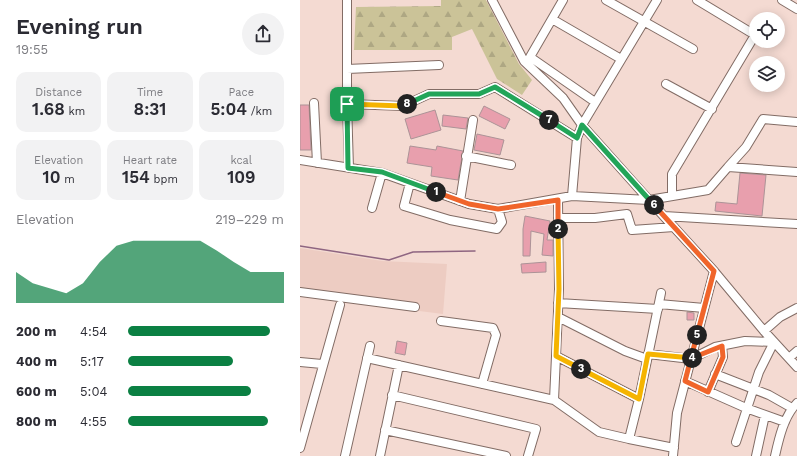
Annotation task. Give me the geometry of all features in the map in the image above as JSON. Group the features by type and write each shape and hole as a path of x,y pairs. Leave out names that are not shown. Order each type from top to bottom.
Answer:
{"street":[{"path":"347,0 348,168"},
{"path":"492,0 524,61 563,98 582,125 714,271 764,331 797,367"},
{"path":"563,0 530,57 595,102"},
{"path":"606,0 693,49"},
{"path":"572,196 577,138 582,125 657,0"},
{"path":"672,196 672,174 712,110 755,35 710,3 697,0"},
{"path":"782,0 797,9"},
{"path":"552,19 621,59"},
{"path":"347,69 439,65"},
{"path":"666,84 712,110"},
{"path":"347,104 403,106 429,94 479,94 495,87 577,138"},
{"path":"314,102 317,163"},
{"path":"300,160 382,172 460,201 498,209 558,200 572,196 649,200 708,190 746,147 763,119 797,122"},
{"path":"460,201 466,156 473,120"},
{"path":"466,156 511,165"},
{"path":"728,167 797,172"},
{"path":"372,208 382,172"},
{"path":"410,183 404,206 450,220 497,229 502,222 498,209"},
{"path":"554,400 558,316 558,200"},
{"path":"558,218 595,218 627,214 632,230 674,227"},
{"path":"664,216 797,224"},
{"path":"367,358 554,400 599,432 673,452 677,413 714,271"},
{"path":"300,292 415,307"},
{"path":"629,439 639,399 661,293"},
{"path":"558,303 704,308"},
{"path":"300,448 322,364 340,305"},
{"path":"764,331 780,316 797,308"},
{"path":"558,316 625,351 648,357 691,358 722,346 745,341 774,342"},
{"path":"442,321 494,330 496,335 482,384"},
{"path":"736,442 759,372 774,342"},
{"path":"345,456 370,346"},
{"path":"708,392 723,357 722,346"},
{"path":"789,358 797,351"},
{"path":"556,356 639,399"},
{"path":"300,362 322,364"},
{"path":"380,456 398,365"},
{"path":"715,374 795,405 785,422 775,456"},
{"path":"685,381 765,416 785,422"},
{"path":"392,395 536,429 528,456"},
{"path":"756,456 765,416"},
{"path":"385,430 488,454 506,456"}],"shaded area":[{"path":"300,248 382,261 447,264 443,314 300,296"}],"green space":[{"path":"441,0 486,0 519,64 532,80 522,95 497,79 472,29 452,37 452,50 354,50 356,7 441,6"}],"building":[{"path":"300,105 309,105 311,150 300,150"},
{"path":"484,106 510,119 505,129 479,116"},
{"path":"435,110 441,130 411,139 405,119"},
{"path":"443,115 468,118 466,129 442,126"},
{"path":"477,134 504,140 500,155 474,150"},
{"path":"410,146 436,150 437,146 463,151 458,180 431,176 432,167 407,163"},
{"path":"740,173 766,175 762,216 715,211 716,202 737,204"},
{"path":"525,216 550,221 547,240 553,240 553,256 542,255 544,234 531,231 530,256 523,256 523,229"},
{"path":"546,262 546,272 522,273 521,264"},
{"path":"687,312 694,313 694,320 687,320"},
{"path":"397,341 407,343 405,355 395,353"}],"waterway":[{"path":"300,246 389,260 413,252 475,251"}],"route":[{"path":"347,104 348,168 382,172 469,204 498,209 558,200 559,289 556,356 639,399 648,354 691,358 715,347 722,346 723,357 708,392 685,381 691,358 704,308 714,271 582,125 577,138 495,87 479,94 429,94 403,106 347,104"}]}
